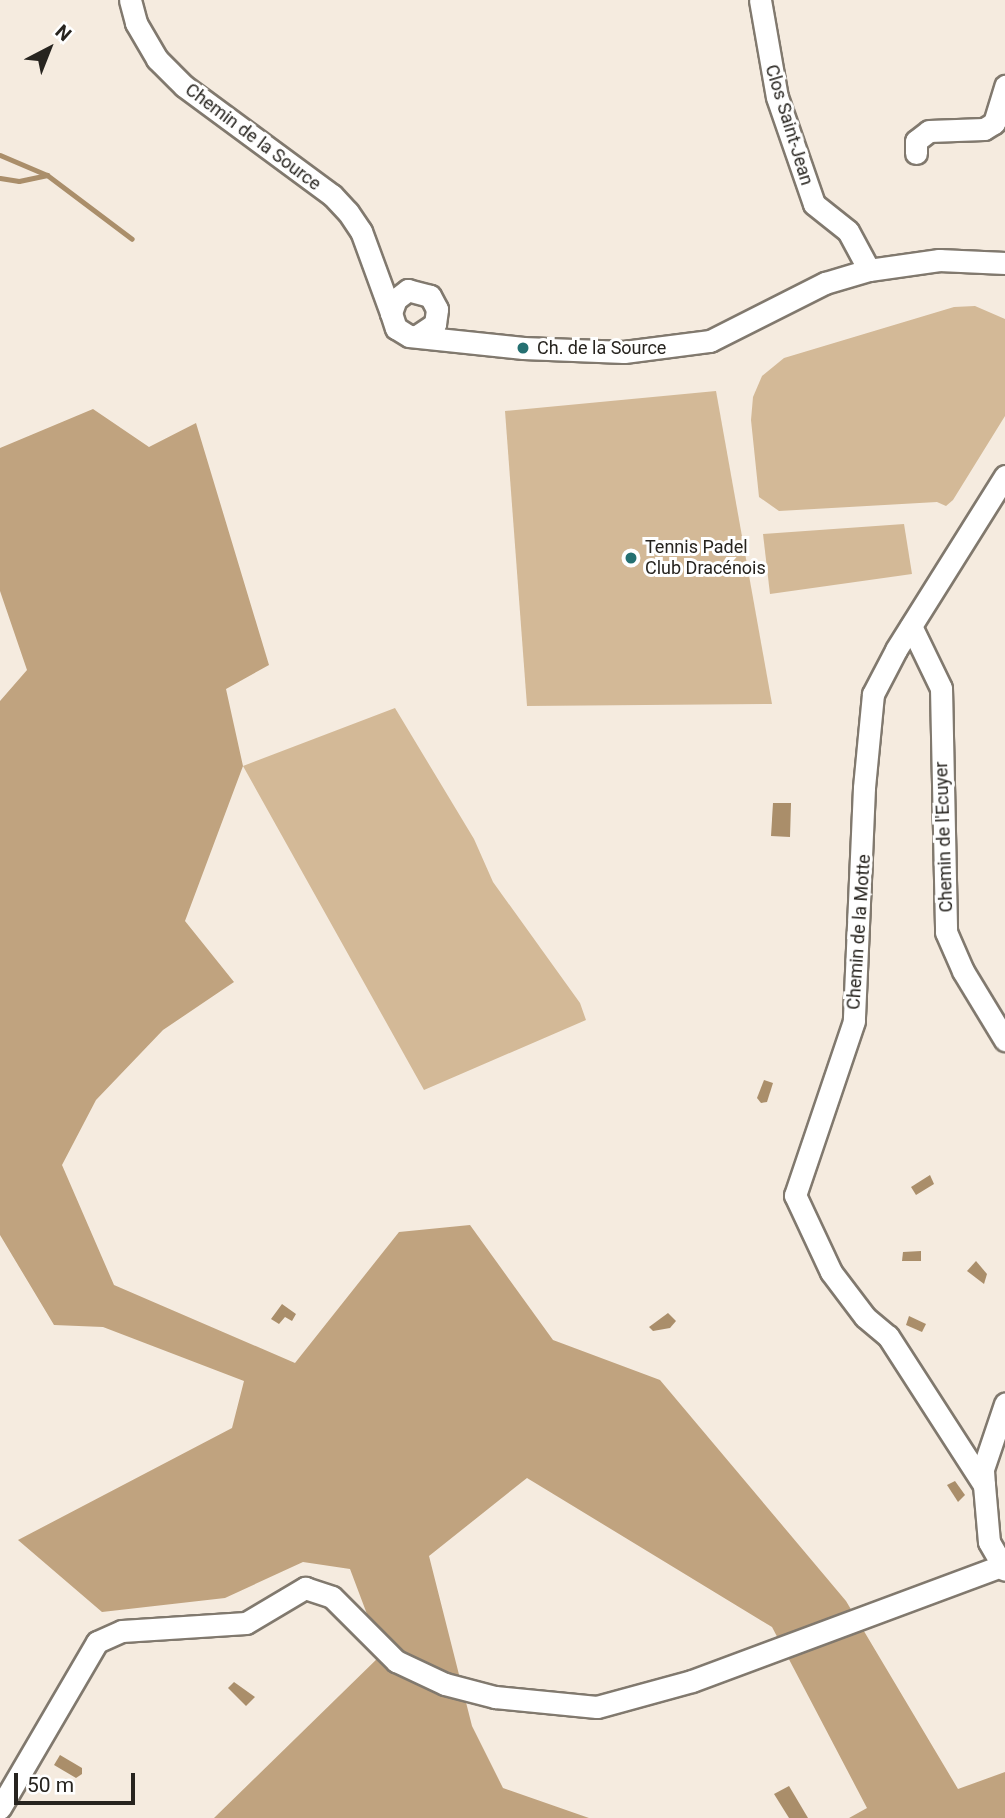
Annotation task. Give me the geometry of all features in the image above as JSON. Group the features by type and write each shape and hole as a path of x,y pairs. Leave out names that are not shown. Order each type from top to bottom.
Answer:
{"street":[{"name":"Chemin de la Source","path":"130,0 136,23 157,60 184,86 332,195 361,231 391,313"},
{"name":"Clos Saint-Jean","path":"760,0 777,97 814,204 848,231 869,270"},
{"path":"916,153 916,141 929,131 984,129 995,123 1005,86"},
{"path":"408,290 396,299 391,313 396,328 417,336 535,348 624,352 673,349 740,330 825,283 869,270 939,260 1005,263"},
{"path":"377,273 408,290 430,296 438,312 472,340"},
{"path":"417,336 430,330 438,312"},
{"name":"Chemin de la Motte","path":"984,1485 888,1336 841,1289 804,1223 795,1195 853,1021 864,851 864,788 873,694 911,626 1005,476"},
{"name":"Chemin de l'Ecuyer","path":"911,626 941,688 946,932 963,971 1005,1040"},
{"path":"0,1808 41,1731 71,1688 97,1642 122,1631 246,1623 304,1588 332,1597 396,1661 445,1684 495,1697 597,1707 692,1681 1003,1568 989,1542 983,1469 1005,1407"}],"shaded area":[{"path":"975,306 1005,319 1005,416 953,500 946,506 937,502 779,511 759,497 751,420 753,397 762,376 784,358 954,307"},
{"name":"Tennis Padel Club Dracénois","path":"716,391 772,704 527,706 505,411"},
{"path":"93,409 149,447 196,423 269,665 226,689 243,766 185,921 234,982 163,1030 96,1100 62,1165 114,1285 295,1363 399,1232 470,1225 553,1340 660,1380 846,1601 958,1789 1005,1772 1005,1818 849,1818 867,1808 772,1627 527,1478 429,1556 472,1726 503,1788 589,1818 214,1818 382,1654 350,1569 303,1562 225,1598 102,1612 18,1540 232,1428 244,1381 103,1327 54,1325 0,1235 0,701 27,670 0,591 0,448"},
{"path":"904,524 912,574 770,594 763,534"},
{"path":"395,708 474,839 493,882 580,1003 586,1020 424,1090 243,766"},
{"path":"773,803 791,803 790,837 771,836"},
{"path":"764,1080 773,1083 767,1102 761,1103 757,1098"},
{"path":"930,1175 934,1184 916,1195 911,1187"},
{"path":"921,1251 921,1261 902,1261 903,1252"},
{"path":"976,1261 987,1274 984,1284 967,1271"},
{"path":"282,1304 296,1314 292,1321 285,1317 279,1324 271,1319"},
{"path":"668,1313 676,1321 670,1328 653,1331 649,1327"},
{"path":"909,1316 926,1324 922,1332 906,1325"},
{"path":"955,1481 965,1495 958,1502 947,1485"},
{"path":"234,1682 255,1697 246,1706 228,1688"},
{"path":"60,1755 82,1768 82,1774 76,1778 54,1765"},
{"path":"789,1786 808,1818 789,1818 774,1794"}],"waterway":[{"path":"0,155 47,175 132,239"},
{"path":"0,178 19,181 47,175"}],"place":[{"name":"Ch. de la Source","path":"523,348"},
{"name":"Tennis Padel Club Dracénois","path":"631,558"}]}
